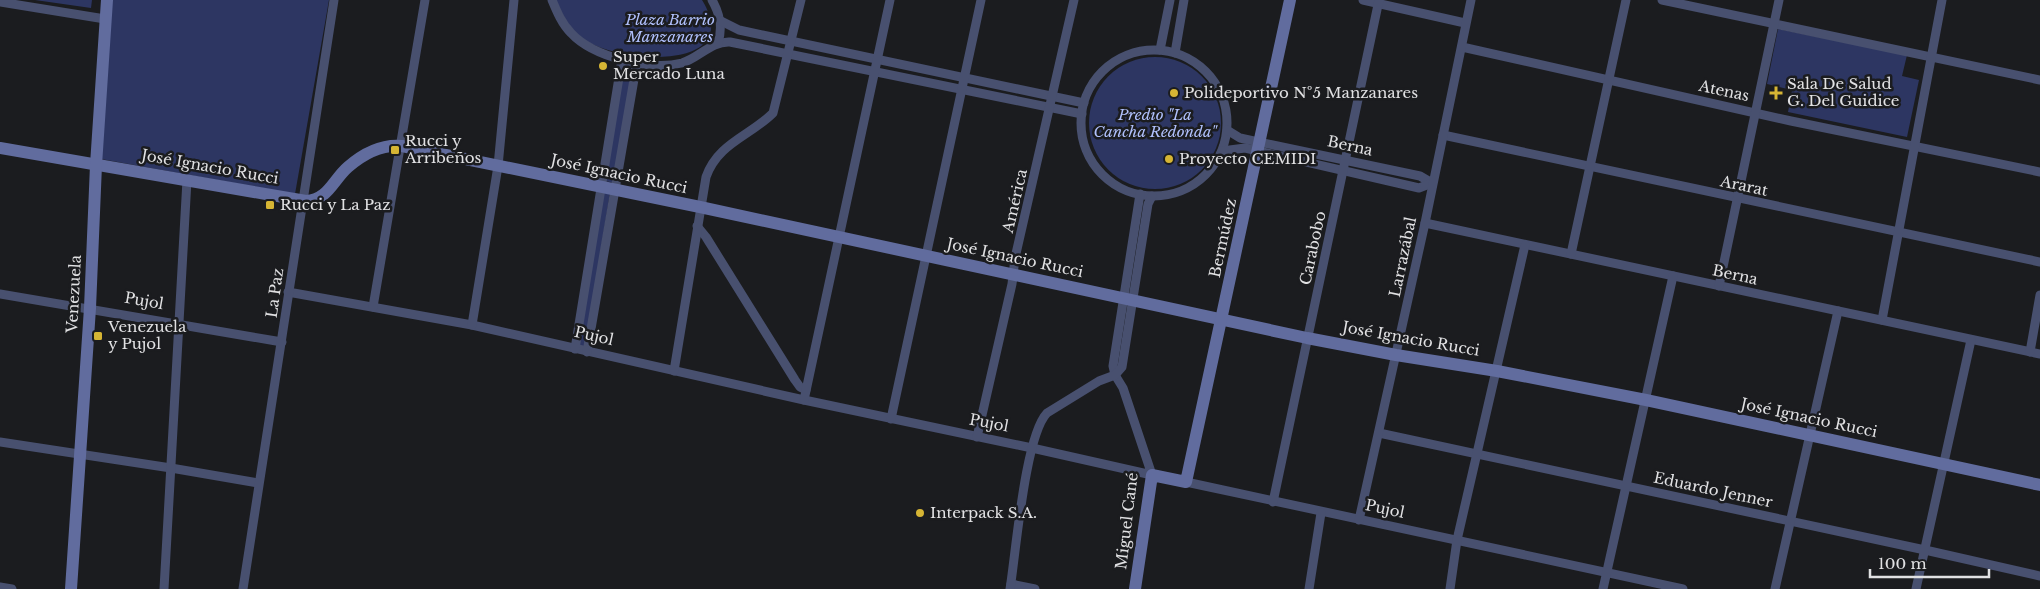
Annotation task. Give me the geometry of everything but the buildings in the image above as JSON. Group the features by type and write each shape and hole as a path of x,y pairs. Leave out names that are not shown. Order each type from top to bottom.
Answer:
{"street":[{"name":"Venezuela","path":"71,589 90,308 96,165 107,0"},
{"name":"La Paz","path":"243,589 334,0"},
{"path":"373,307 402,146 424,0"},
{"path":"472,325 498,166 514,0"},
{"path":"552,0 565,26 580,42 592,50 622,59 659,64 678,64 694,57 718,42 730,42 1082,114"},
{"path":"712,0 721,21 718,42"},
{"path":"674,371 706,177 711,163 718,154 773,113 801,0"},
{"path":"804,400 838,238 879,59 890,0"},
{"path":"891,419 981,0"},
{"name":"América","path":"977,437 1074,0"},
{"path":"1160,50 1170,0"},
{"path":"1175,52 1184,0"},
{"name":"Bermúdez","path":"1186,482 1290,0"},
{"path":"1363,0 1379,2 1466,23"},
{"name":"Larrazábal","path":"1359,520 1425,223 1471,0"},
{"path":"1571,254 1626,0"},
{"path":"1662,0 2040,80"},
{"path":"1719,286 1779,0"},
{"path":"1882,320 1942,0"},
{"path":"0,2 105,19"},
{"name":"Carabobo","path":"1273,502 1379,2"},
{"path":"721,21 738,30 1084,103"},
{"name":"Atenas","path":"1462,47 1755,112 2040,172"},
{"path":"1160,50 1175,52 1186,56 1204,69 1218,87 1226,108 1227,130 1222,152 1210,170 1194,184 1173,193 1152,196 1140,194 1119,187 1106,178 1095,166 1082,136 1084,103 1093,83 1104,70 1117,60 1138,52 1160,50"},
{"path":"575,349 622,59"},
{"path":"587,352 637,62"},
{"name":"Berna","path":"1227,130 1236,137 1259,146 1344,170 1419,188 1432,183"},
{"name":"Ararat","path":"1443,135 2040,262"},
{"name":"José Ignacio Rucci","path":"0,148 314,201 321,198 347,168 366,154 385,146 402,146 700,207 1307,338 1497,371 1646,400 2040,485"},
{"name":"Berna","path":"1222,152 1237,148 1259,146 1346,159 1420,176 1432,183"},
{"path":"164,589 187,180"},
{"path":"1035,589 1010,587 1032,448 1038,427 1047,413 1099,381 1115,375 1122,367 1127,299 1140,194"},
{"path":"1127,299 1148,204 1152,196"},
{"name":"Berna","path":"1425,223 2040,354"},
{"path":"697,226 706,237 795,380 800,387 806,390"},
{"path":"1450,589 1457,540 1525,245"},
{"path":"1603,589 1673,276"},
{"name":"Pujol","path":"288,292 472,325 891,419 1683,589"},
{"name":"Pujol","path":"0,294 282,342"},
{"path":"2030,352 2040,295"},
{"path":"1775,589 1838,311"},
{"path":"1916,589 1971,340"},
{"name":"Miguel Cané","path":"1115,375 1123,388 1152,475 1134,589"},
{"name":"Eduardo Jenner","path":"1379,433 2040,576"},
{"path":"0,442 258,483"},
{"path":"1309,589 1321,512"},
{"path":"0,587 12,589"}],"green space":[{"path":"35,0 92,0 91,8"},
{"path":"112,0 329,0 295,194 101,159"},
{"name":"Plaza Barrio Manzanares","path":"556,0 702,0 711,24 707,40 693,51 671,56 646,57 598,47 582,38 566,20"},
{"path":"1778,29 1907,55 1902,76 1919,80 1907,137 1788,112 1792,90 1767,84"},
{"name":"Predio \"La Cancha Redonda\"","path":"1155,57 1180,62 1191,68 1201,77 1210,87 1216,98 1221,123 1216,148 1210,159 1201,169 1191,178 1180,184 1155,189 1130,184 1119,178 1109,169 1100,159 1094,148 1089,123 1094,98 1100,87 1109,77 1119,68 1130,62"},
{"path":"625,63 634,64 614,183 605,181"},
{"path":"604,192 610,193 585,347 579,346"}],"place":[{"name":"Super Mercado Luna","path":"603,66"},
{"name":"Polideportivo Nº5 Manzanares","path":"1174,93"},
{"name":"Sala De Salud G. Del Guidice","path":"1776,93"},
{"name":"Rucci y Arribeños","path":"395,150"},
{"name":"Proyecto CEMIDI","path":"1169,159"},
{"name":"Rucci y La Paz","path":"270,205"},
{"name":"Venezuela y Pujol","path":"98,336"},
{"name":"Interpack S.A.","path":"920,513"}]}
